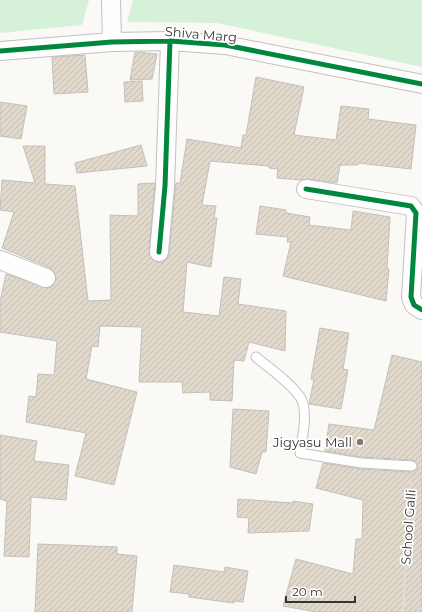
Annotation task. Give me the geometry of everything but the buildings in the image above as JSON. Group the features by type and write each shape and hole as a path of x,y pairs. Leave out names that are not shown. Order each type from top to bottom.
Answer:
{"street":[{"path":"111,0 112,42"},
{"path":"159,252 165,186 170,41"},
{"name":"Shiva Marg","path":"0,51 112,42 170,41 225,45 422,84"},
{"path":"306,189 411,206 415,210 411,297 414,305 422,310"},
{"path":"0,260 46,278"}],"lane":[{"path":"256,357 278,375 301,398 305,420 300,453 361,463 412,466"}],"green space":[{"path":"0,0 89,0 82,25 0,33"},
{"path":"133,0 422,0 422,67 217,23 127,22"}],"cycle path":[{"path":"0,51 112,42 170,41 225,45 422,84"},
{"path":"159,252 165,186 170,41"},
{"path":"306,189 411,206 416,213 411,297 414,305 422,310"}],"place":[{"name":"Jigyasu Mall","path":"360,442"}]}
